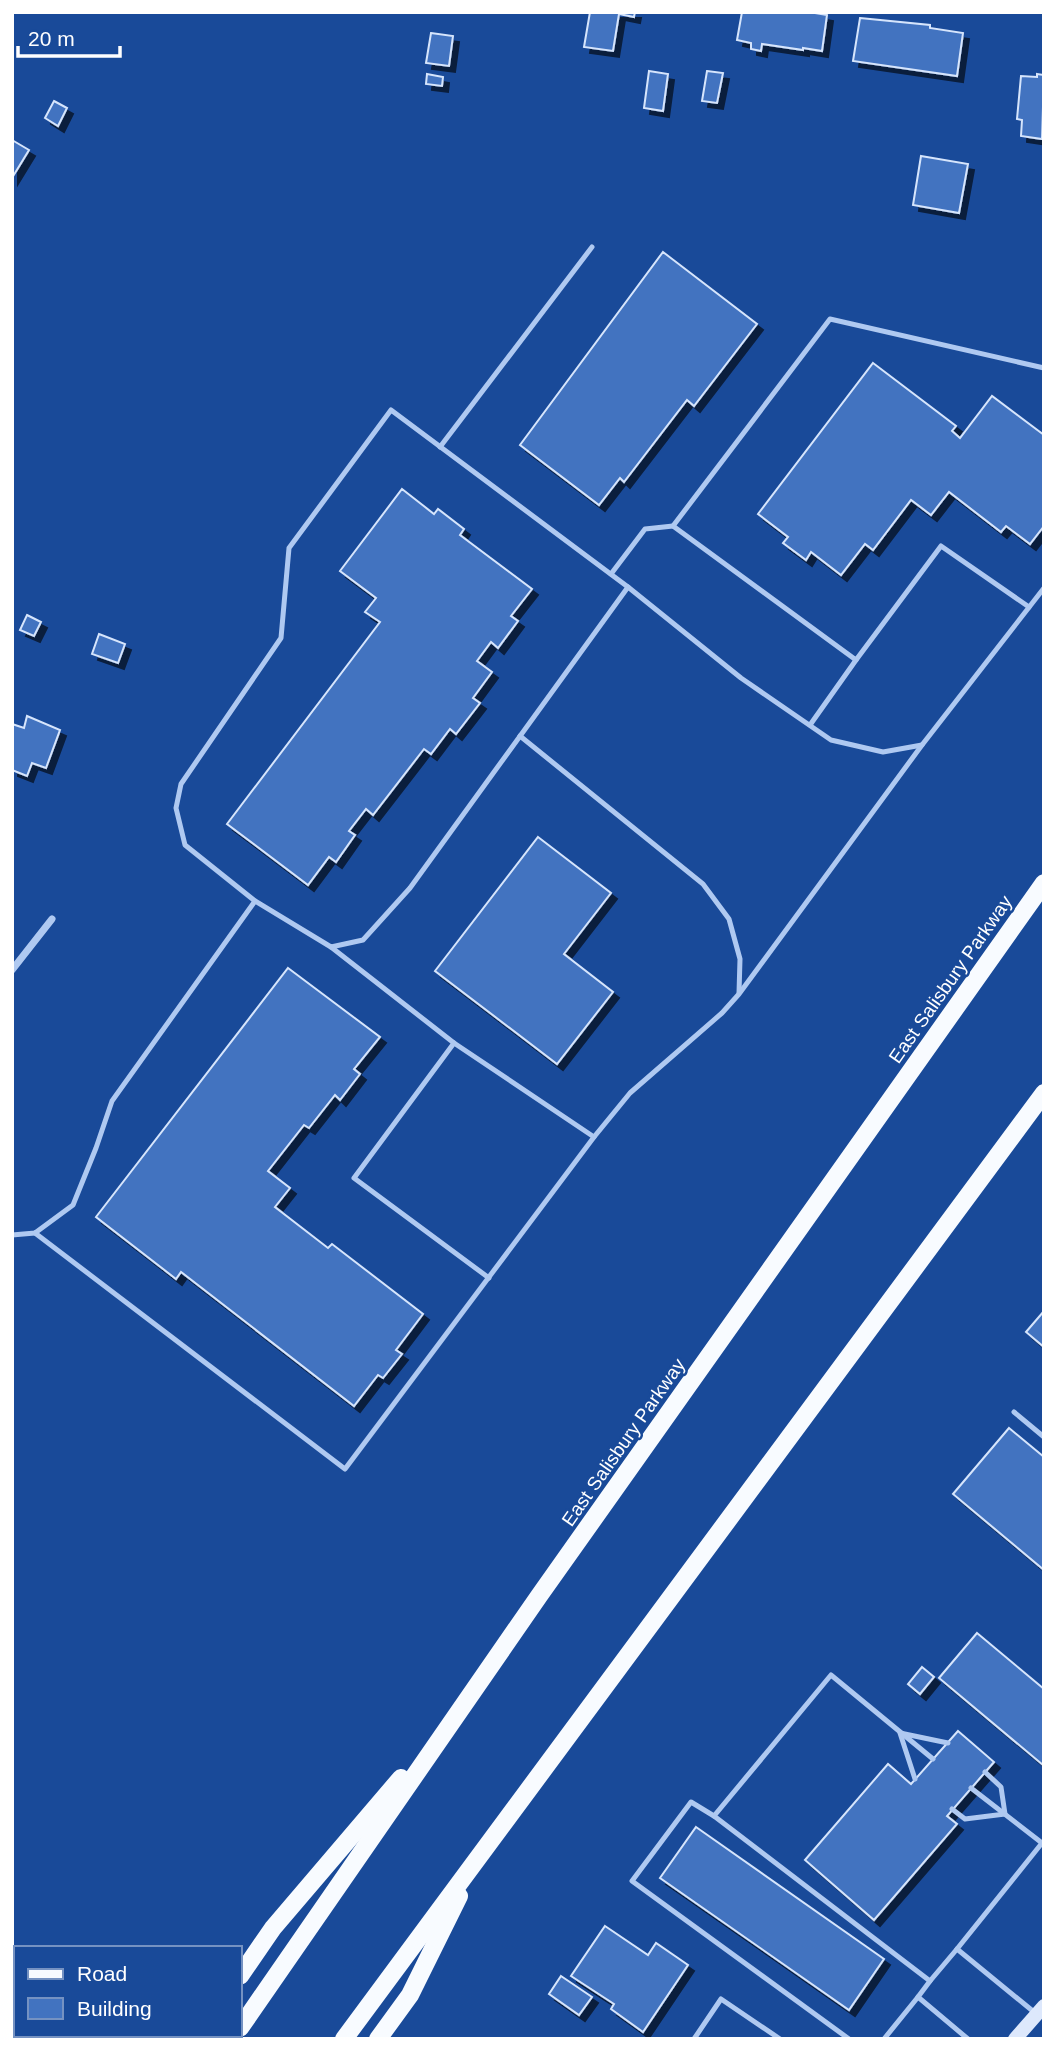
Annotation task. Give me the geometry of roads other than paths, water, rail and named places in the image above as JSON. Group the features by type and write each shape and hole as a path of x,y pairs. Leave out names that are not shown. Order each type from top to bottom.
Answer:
{"main road":[{"name":"East Salisbury Parkway","path":"242,2025 471,1695 1044,883"},
{"path":"344,2039 1044,1093"},
{"path":"242,1973 274,1928 471,1695"},
{"path":"378,2039 410,1995 482,1851"},
{"path":"1015,2039 1040,2010"}],"street":[{"path":"12,970 52,919"}],"lane":[{"path":"440,447 592,247"},
{"path":"673,526 830,319 1044,368"},
{"path":"594,1137 454,1043 331,947 256,901 186,845 176,808 181,784 281,638 289,548 391,410 628,587 741,678 831,740 883,752 922,745"},
{"path":"611,574 645,528 673,526 856,660"},
{"path":"810,726 941,546 1028,607"},
{"path":"331,947 363,940 410,888 628,587"},
{"path":"35,1233 345,1469 594,1137 630,1093 723,1013 739,994 922,745 1044,588"},
{"path":"520,736 703,884 729,919 740,959 739,994"},
{"path":"12,1235 35,1233 73,1205 111,1101 256,901"},
{"path":"454,1043 354,1178 489,1278"},
{"path":"1014,1412 1044,1437"},
{"path":"714,1816 831,1675 933,1759"},
{"path":"900,1732 948,1743"},
{"path":"900,1732 915,1779"},
{"path":"985,1772 1001,1787 1005,1814"},
{"path":"884,2039 1043,1844 971,1788"},
{"path":"849,2039 632,1881 691,1802 714,1816 930,1981"},
{"path":"952,1810 965,1819 1005,1814"},
{"path":"957,1949 1040,2010"},
{"path":"918,1997 968,2039"},
{"path":"694,2039 721,1999 780,2039"}]}
